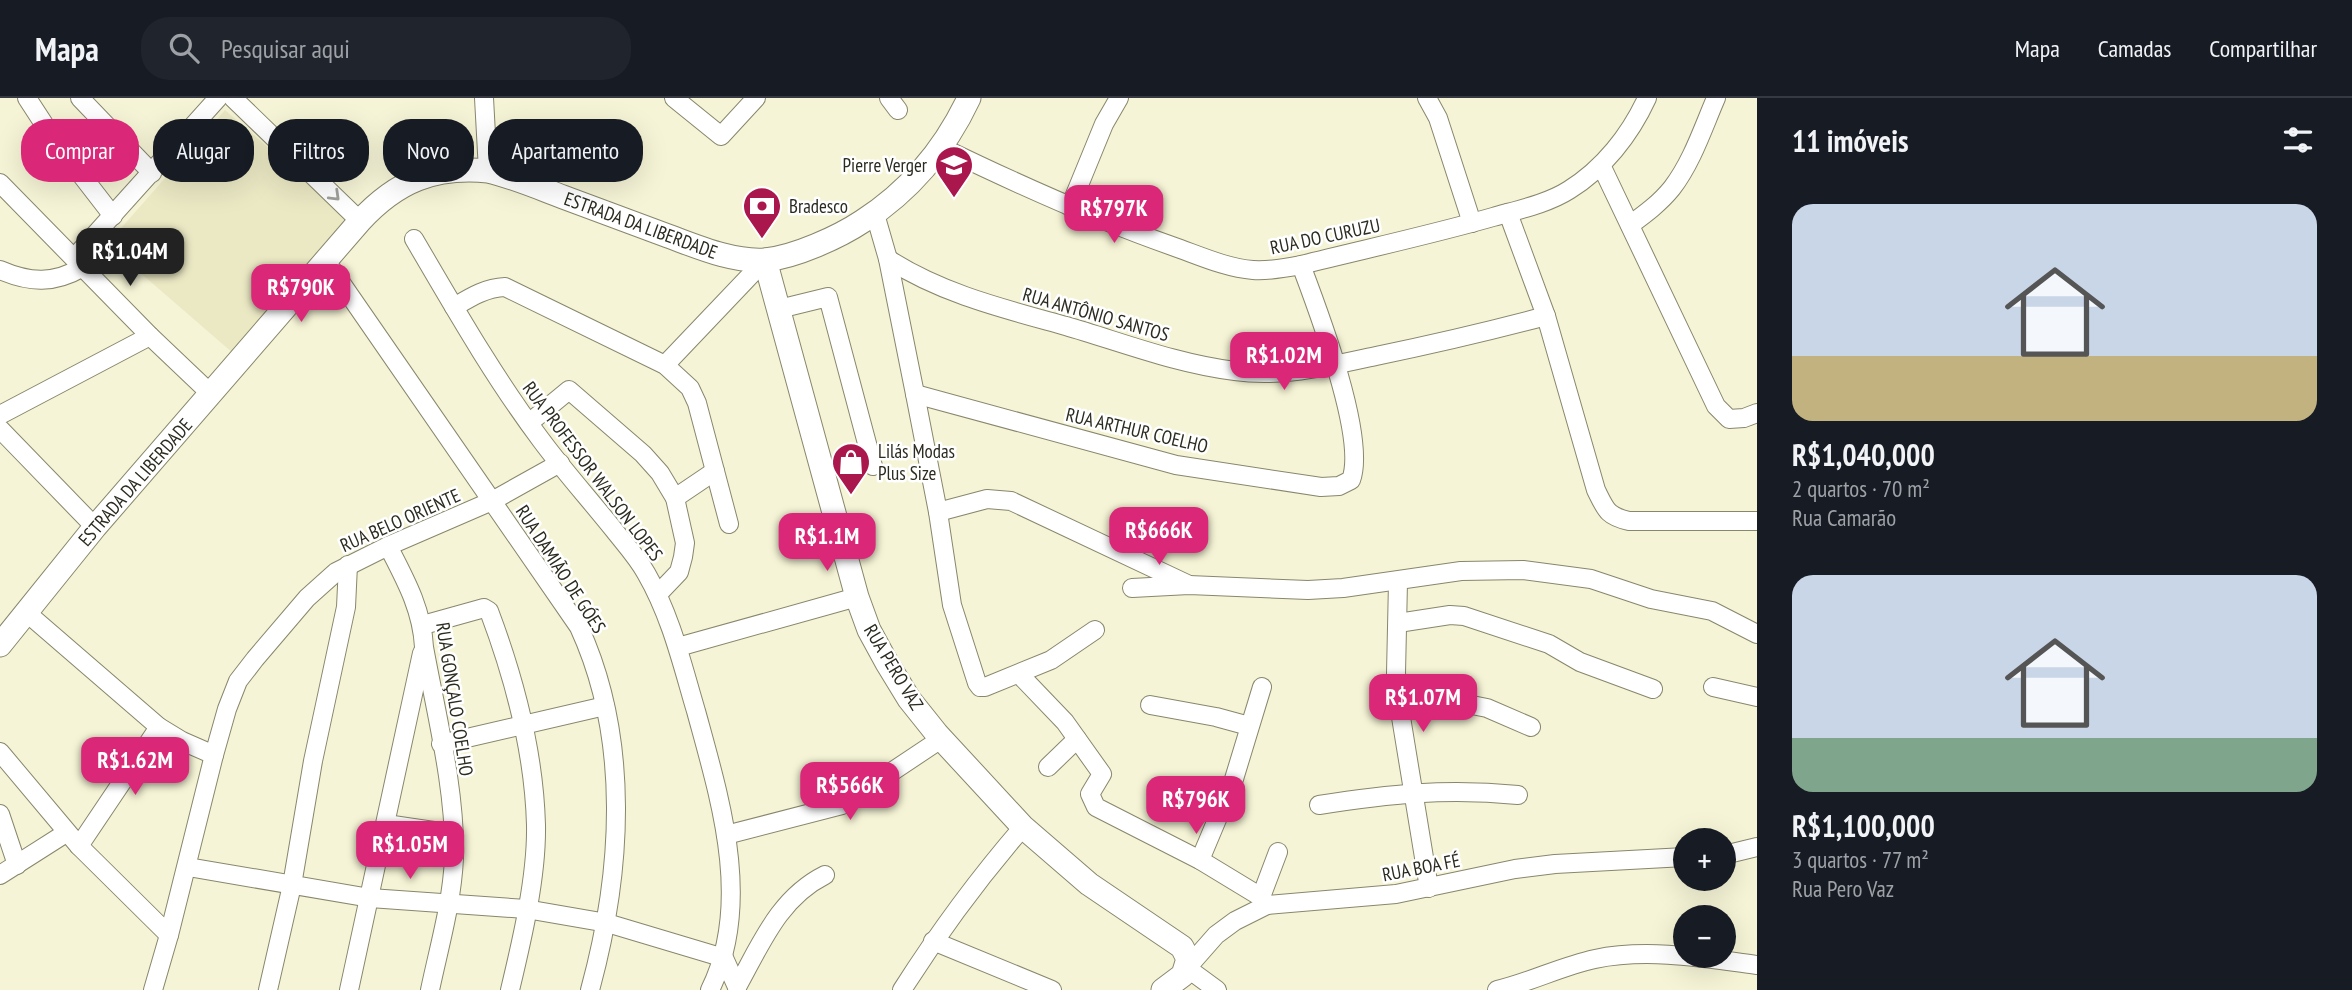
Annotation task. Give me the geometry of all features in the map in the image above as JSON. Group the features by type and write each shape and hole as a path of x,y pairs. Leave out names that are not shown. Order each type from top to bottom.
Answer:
{"main road":[{"name":"ESTRADA DA LIBERDADE","path":"519,182 708,250 747,259 765,260 824,241 875,214 925,169 959,120 969,98"},
{"name":"ESTRADA DA LIBERDADE","path":"0,645 94,527 360,221 388,194 422,177 453,170 488,171"},
{"name":"RUA PERO VAZ","path":"765,260 857,597 869,630 887,663 909,699 941,738 1023,827 1088,884 1182,947 1187,953 1187,968"},
{"path":"1163,990 1177,981 1187,968"}],"street":[{"path":"27,98 55,141 113,216"},
{"path":"80,98 152,173"},
{"path":"0,270 37,281 57,279 78,262 113,216 218,98"},
{"path":"233,98 360,221"},
{"path":"484,98 488,171"},
{"path":"674,98 718,135 723,134 756,98"},
{"path":"1070,207 1104,124 1119,98"},
{"path":"1427,98 1438,118 1472,223"},
{"name":"RUA DO CURUZU","path":"941,147 1070,207 1151,239 1231,266 1273,270 1472,223 1566,192 1601,165 1621,142 1647,98"},
{"path":"1630,225 1653,208 1672,188 1687,164 1716,98"},
{"path":"1601,165 1716,406 1729,419 1744,418 1757,413"},
{"path":"0,183 211,394"},
{"path":"1508,213 1546,316 1596,490 1607,512 1615,518 1629,521 1757,521"},
{"path":"875,214 888,259 915,394 938,512 952,606 980,687 1051,660 1095,630"},
{"name":"RUA PROFESSOR WALSON LOPES","path":"414,239 488,365 529,424 644,569 658,594 678,647 720,801 726,835 730,883 729,926 724,958 711,989"},
{"name":"RUA ANTÔNIO SANTOS","path":"888,259 951,291 1178,360 1234,372 1267,374 1335,364 1445,342 1546,316"},
{"path":"665,365 765,260"},
{"name":"RUA DAMIÃO DE GÓES","path":"326,261 579,628 589,650 605,706 616,823 607,923 590,990"},
{"path":"1301,265 1335,364"},
{"path":"454,307 479,292 505,287 665,365 681,377 694,395 729,524"},
{"path":"779,309 828,297 873,467"},
{"path":"0,415 150,335"},
{"name":"RUA ARTHUR COELHO","path":"915,394 1176,465 1321,487 1339,486 1351,480 1355,460 1348,416 1335,364"},
{"path":"529,424 564,391 573,391 643,454 660,473 675,498 685,543 679,572 658,594"},
{"path":"0,429 94,527"},
{"name":"RUA BELO ORIENTE","path":"153,990 188,867 214,755 238,681 307,598 348,565 492,500 560,463"},
{"path":"675,498 715,471"},
{"path":"938,512 988,499 1011,501 1189,585"},
{"name":"RUA GONÇALO COELHO","path":"388,546 410,590 423,625 424,647 454,834 449,902 430,990"},
{"path":"268,990 292,885 313,761 346,607 348,565"},
{"path":"1132,588 1189,585 1308,590 1398,582 1490,569 1557,573 1591,579 1651,599 1712,611 1757,634"},
{"path":"1398,582 1396,673 1399,705 1429,888"},
{"path":"678,647 857,597"},
{"path":"423,625 484,608 489,611 524,723 536,827 526,909 510,990"},
{"path":"27,613 159,727 214,755"},
{"path":"1398,624 1450,615 1464,616 1549,643 1580,662 1653,689"},
{"path":"349,990 424,647"},
{"path":"1019,674 1065,722 1102,774 1090,794 1096,807 1200,860 1264,901 1278,852"},
{"path":"1200,860 1234,779 1262,687"},
{"path":"1713,687 1757,697"},
{"path":"1399,705 1467,704 1487,708 1531,727"},
{"path":"1150,705 1250,726"},
{"path":"441,744 605,706"},
{"path":"407,718 436,716"},
{"path":"0,875 72,839 159,727"},
{"path":"726,835 842,805 941,738"},
{"path":"1048,767 1077,739"},
{"path":"0,752 72,839 169,935"},
{"path":"1319,806 1415,792 1491,792 1518,795"},
{"path":"0,814 17,865"},
{"path":"386,824 454,834"},
{"path":"902,990 933,941 979,878 1023,827"},
{"path":"1736,852 1757,847"},
{"name":"RUA BOA FÉ","path":"1187,968 1216,936 1264,901 1365,898 1429,888 1515,869 1555,864 1673,858"},
{"path":"188,867 370,898 526,909 607,923 724,958 740,988"},
{"path":"740,988 773,921 797,893 825,875"},
{"path":"933,941 1052,990"},
{"path":"1497,990 1597,958 1628,955 1683,956 1757,965"},
{"path":"1187,968 1217,990"},
{"path":"711,989 740,988"}],"shaded area":[{"path":"225,110 235,119 217,119"},
{"path":"254,135 268,148 268,182 307,182 352,221 234,354 107,244 162,182 254,182"}],"place":[{"name":"Pierre Verger","path":"954,199"},
{"name":"Bradesco","path":"762,240"},
{"name":"Lilás Modas Plus Size","path":"851,496"}]}
